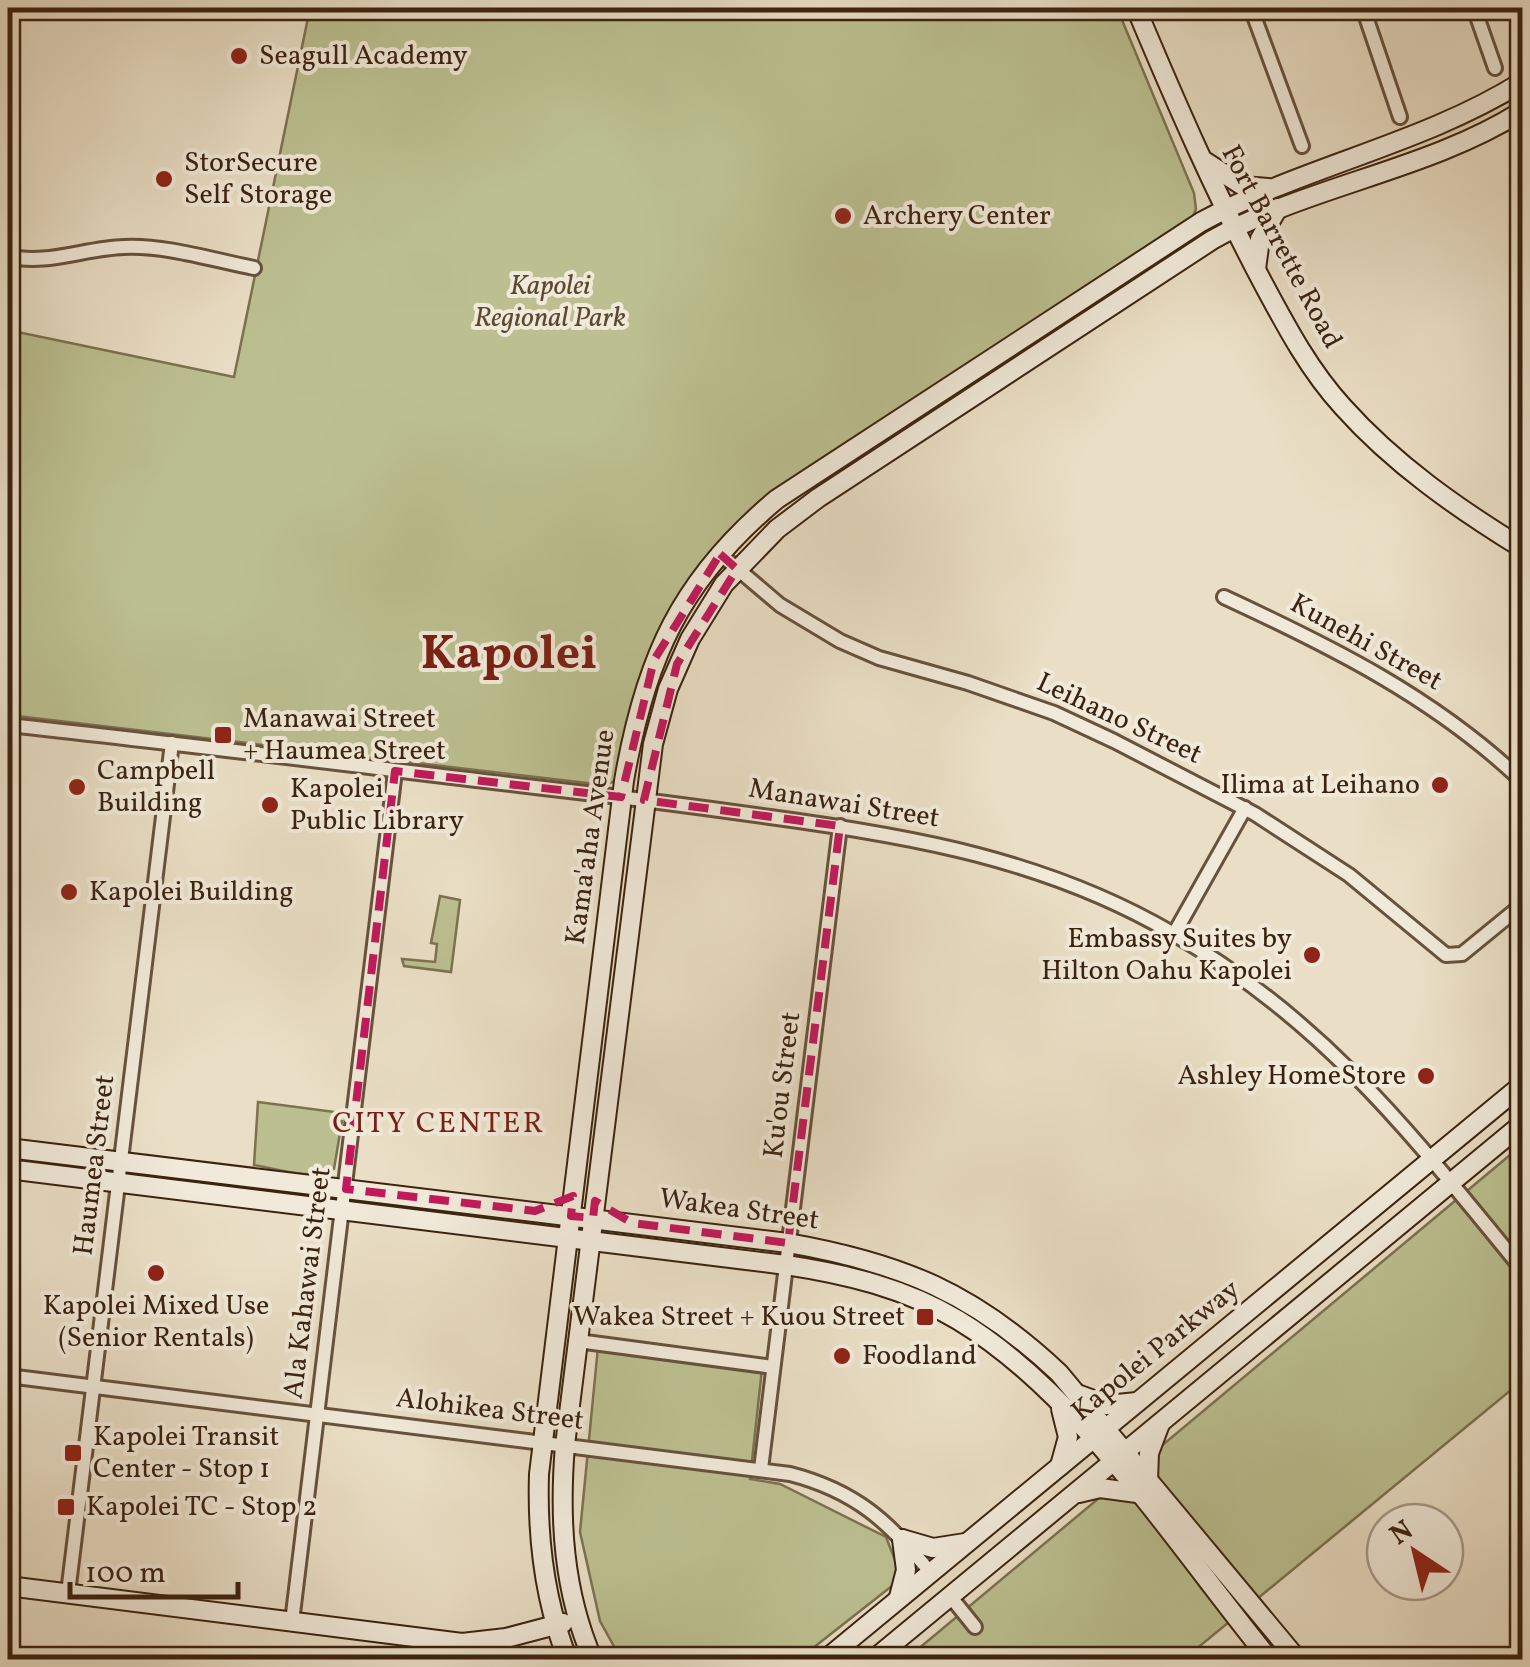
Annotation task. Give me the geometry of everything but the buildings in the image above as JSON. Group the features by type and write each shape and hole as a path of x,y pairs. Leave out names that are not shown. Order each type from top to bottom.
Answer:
{"street":[{"name":"Fort Barrette Road","path":"1136,8 1224,210 1295,342 1342,406 1390,454 1458,508 1522,548"},
{"path":"1251,8 1302,146"},
{"path":"1362,8 1400,117"},
{"path":"1474,8 1495,68"},
{"name":"Kama'aha Avenue","path":"568,1660 556,1626 540,1544 538,1474 622,797 637,710 654,660 684,603 720,554 756,516 797,483 1224,210 1268,188 1457,118 1522,82"},
{"name":"Kama'aha Avenue","path":"594,1660 578,1619 564,1545 561,1495 565,1445 644,800 658,717 677,664 702,618 737,569 777,529 818,498 1234,228 1278,208 1466,140 1522,111"},
{"path":"1202,158 1243,186 1268,188"},
{"path":"1256,269 1260,239 1278,208"},
{"path":"8,256 52,258 98,249 142,247 254,268"},
{"name":"Leihano Street","path":"720,554 799,618 840,642 1054,713 1244,808 1349,875 1446,955 1462,954 1522,904"},
{"name":"Kunehi Street","path":"1224,597 1390,679 1452,721 1522,781"},
{"name":"Manawai Street","path":"8,725 840,826 942,844 1017,864 1090,891 1174,934 1244,979 1306,1026 1360,1078 1433,1159 1522,1269"},
{"name":"Haumea Street","path":"68,1593 172,743"},
{"name":"Ala Kahawai Street","path":"292,1622 395,771"},
{"path":"1174,934 1244,808"},
{"name":"Ku'ou Street","path":"761,1468 840,826"},
{"name":"Kapolei Parkway","path":"826,1660 1522,1086"},
{"name":"Kapolei Parkway","path":"873,1660 1522,1124"},
{"name":"Wakea Street","path":"8,1148 593,1218 856,1256 936,1284 1023,1340 1080,1395 1099,1434"},
{"name":"Wakea Street","path":"8,1168 786,1265 877,1284 939,1310 1006,1353 1099,1434 1270,1660"},
{"path":"535,1212 557,1200 576,1175"},
{"path":"597,1184 610,1207 632,1223"},
{"path":"532,1234 550,1250 564,1274"},
{"path":"585,1282 604,1256 633,1245"},
{"path":"578,1341 773,1366"},
{"name":"Alohikea Street","path":"8,1376 761,1468 810,1479 844,1492 874,1512 930,1573"},
{"path":"1080,1395 1108,1405 1138,1402"},
{"path":"1058,1402 1068,1437 1060,1466"},
{"path":"1074,1494 1100,1488 1144,1489 1150,1452 1161,1423"},
{"name":"Wakea Street","path":"1144,1489 1252,1604 1298,1660"},
{"path":"899,1599 906,1570 902,1539 933,1548 968,1542"},
{"path":"930,1573 976,1628"},
{"path":"8,1586 462,1643 506,1638 578,1619"}],"highlighted area":[{"path":"720,554 737,569 677,664 644,800 840,826 788,1243 632,1223 595,1201 593,1218 571,1216 573,1196 535,1211 346,1189 395,771 621,797 654,660"}],"green space":[{"name":"Kapolei Regional Park","path":"310,8 1117,8 1194,193 1196,209 1192,219 793,481 687,593 619,780 604,785 8,715 8,330 234,377"},
{"path":"440,896 460,900 451,972 404,966 402,959 435,962 437,944 431,943"},
{"path":"258,1102 335,1112 334,1120 342,1121 334,1169 306,1174 254,1165"},
{"path":"1522,1145 1522,1381 1375,1502 1365,1502 1365,1510 1184,1659 905,1660"},
{"path":"598,1347 763,1360 750,1479 780,1484 886,1537 902,1578 799,1659 621,1659 600,1621 580,1532"}],"place":[{"name":"Seagull Academy","path":"239,56"},
{"name":"StorSecure Self Storage","path":"164,179"},
{"name":"Archery Center","path":"843,216"},
{"name":"Manawai Street + Haumea Street","path":"223,735"},
{"name":"Ilima at Leihano","path":"1440,785"},
{"name":"Campbell Building","path":"77,787"},
{"name":"Kapolei Public Library","path":"270,805"},
{"name":"Kapolei Building","path":"69,892"},
{"name":"Embassy Suites by Hilton Oahu Kapolei","path":"1312,955"},
{"name":"Ashley HomeStore","path":"1426,1076"},
{"name":"Kapolei Mixed Use (Senior Rentals)","path":"156,1273"},
{"name":"Wakea Street + Kuou Street","path":"925,1317"},
{"name":"Foodland","path":"842,1356"},
{"name":"Kapolei Transit Center - Stop 1","path":"73,1453"},
{"name":"Kapolei TC - Stop 2","path":"66,1507"}],"district":[{"name":"Kapolei","path":"509,655"},
{"name":"CITY CENTER","path":"439,1124"}]}
